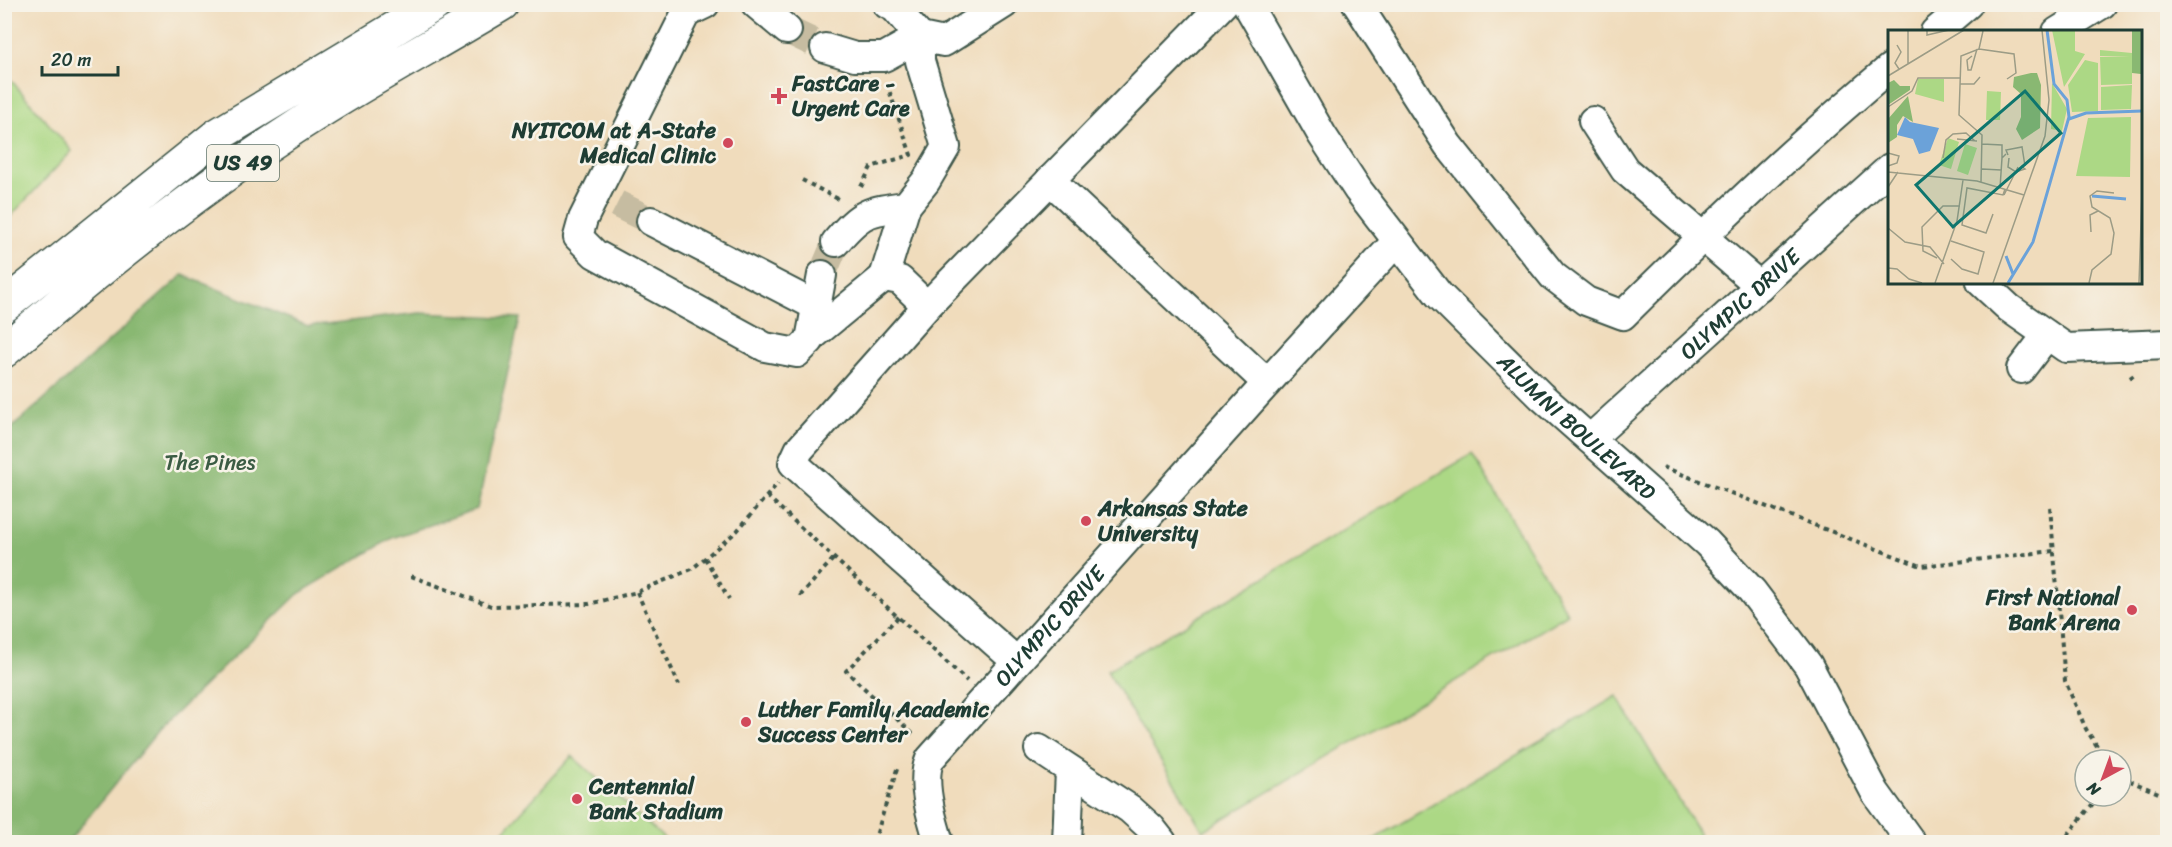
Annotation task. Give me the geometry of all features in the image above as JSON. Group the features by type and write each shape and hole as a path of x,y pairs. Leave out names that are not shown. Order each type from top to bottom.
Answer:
{"highway":[{"name":"US 49","path":"4,306 216,136 435,4"},
{"name":"US 49","path":"4,351 68,295 151,230 288,132 502,4"}],"street":[{"path":"705,4 686,13 607,198 578,237 595,254 765,346 797,352 810,338 884,277 906,206 926,181 946,147 920,61 920,37"},
{"path":"756,4 787,30"},
{"path":"887,4 896,8 920,37 944,42 1004,4"},
{"path":"1016,661 795,464 799,450 927,306 1223,4"},
{"name":"ALUMNI BOULEVARD","path":"1247,4 1322,135 1396,242 1439,295 1486,344 1707,543 1752,591 1808,665 1875,792 1911,843"},
{"path":"1357,4 1448,145 1554,276 1586,301 1623,315 1702,237 1832,117 1888,70"},
{"path":"1937,30 1968,4"},
{"path":"2060,30 2091,7"},
{"path":"825,48 855,57 884,57 920,37"},
{"path":"1593,121 1625,170 1760,286"},
{"path":"1050,180 1266,383"},
{"name":"OLYMPIC DRIVE","path":"1590,439 1760,286 1885,181"},
{"path":"836,242 855,219 879,209 906,206"},
{"path":"651,221 816,306"},
{"name":"OLYMPIC DRIVE","path":"939,843 934,826 927,766 930,759 1266,383 1396,242"},
{"path":"810,338 822,275"},
{"path":"884,277 900,280 927,306"},
{"path":"1983,284 2009,308 2066,348 2168,344"},
{"path":"2021,369 2047,335"},
{"path":"1039,749 1130,809 1151,828 1162,843"},
{"path":"1067,843 1070,770"}],"path":[{"path":"856,196 871,167 911,155 879,57"},
{"path":"802,180 841,201"},
{"path":"411,576 491,606 590,604 637,592 692,569 737,531 795,464"},
{"path":"1656,464 1921,566 2054,551"},
{"path":"767,496 972,685"},
{"path":"2050,507 2065,681 2086,729 2098,748"},
{"path":"705,558 729,599"},
{"path":"800,596 834,558"},
{"path":"637,592 679,685"},
{"path":"898,617 846,671 920,741"},
{"path":"874,843 899,765"},
{"path":"2133,782 2168,797"},
{"path":"2062,843 2090,808"}],"green space":[{"path":"4,72 72,151 5,222 4,222"},
{"name":"The Pines","path":"183,275 308,326 420,313 520,318 477,509 392,538 298,594 158,731 68,842 5,842 5,434"},
{"path":"1472,454 1568,614 1203,831 1107,671"},
{"path":"1617,696 1704,842 1369,842"},
{"name":"Centennial Bank Stadium","path":"572,756 668,842 494,842"}],"tunnel":[{"path":"787,30 825,48"},
{"path":"617,204 651,221"},
{"path":"822,275 836,242"}],"place":[{"name":"FastCare - Urgent Care","path":"779,96"},
{"name":"NYITCOM at A-State Medical Clinic","path":"728,143"},
{"name":"Arkansas State University","path":"1086,521"},
{"name":"First National Bank Arena","path":"2132,610"},
{"name":"Luther Family Academic Success Center","path":"746,722"},
{"name":"Centennial Bank Stadium","path":"577,799"}]}
